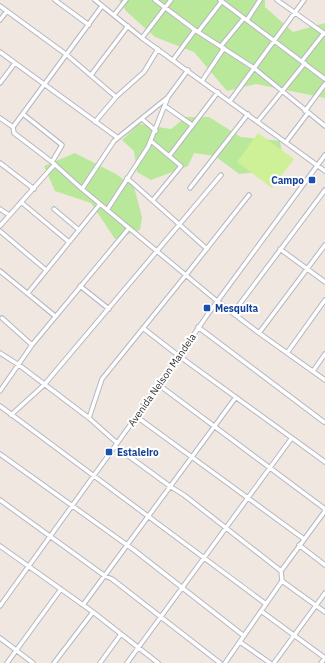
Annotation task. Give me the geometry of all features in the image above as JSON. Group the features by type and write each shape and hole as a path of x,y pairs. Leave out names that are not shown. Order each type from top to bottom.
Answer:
{"street":[{"path":"55,0 89,25"},
{"path":"95,0 142,38 325,171"},
{"path":"114,15 126,0"},
{"path":"155,0 197,31 254,68 325,126"},
{"path":"142,38 171,0"},
{"path":"202,81 222,47 260,0"},
{"path":"258,121 304,62 324,33 277,0"},
{"path":"230,101 304,0"},
{"path":"173,60 221,1 325,79"},
{"path":"0,6 67,55 116,97"},
{"path":"13,127 45,86 102,6"},
{"path":"0,20 7,11"},
{"path":"91,75 128,26"},
{"path":"95,122 116,97 142,75 158,49"},
{"path":"0,52 118,138"},
{"path":"0,83 15,63"},
{"path":"82,189 118,138 168,97 188,70"},
{"path":"286,142 325,84"},
{"path":"170,155 218,92"},
{"path":"107,210 151,141 166,106 168,97"},
{"path":"160,104 166,106 192,125"},
{"path":"0,226 34,189 54,163 62,145 23,114"},
{"path":"190,188 248,114"},
{"path":"0,118 13,127 14,133 54,163 107,210 233,313 325,380"},
{"path":"142,119 156,131"},
{"path":"151,141 180,164 180,167 153,200"},
{"name":"Avenida Nelson Mandela","path":"0,606 159,385 217,300 325,155"},
{"path":"0,163 34,189"},
{"path":"11,415 44,385 109,310 221,174"},
{"path":"127,178 207,249"},
{"path":"233,313 325,190"},
{"path":"89,418 102,379 249,195"},
{"path":"21,202 69,242"},
{"path":"28,293 100,204"},
{"path":"0,209 9,215"},
{"path":"54,209 79,230"},
{"path":"0,391 32,345 129,228"},
{"path":"0,231 46,270"},
{"path":"259,333 325,245"},
{"path":"280,249 325,282"},
{"path":"0,271 55,316"},
{"path":"80,286 109,310"},
{"path":"287,352 325,300"},
{"path":"2,318 32,345"},
{"path":"143,328 291,439 325,462"},
{"path":"198,328 324,422 325,427"},
{"path":"0,353 19,365 89,418 116,445 171,487 184,495 281,570"},
{"path":"313,371 325,354"},
{"path":"159,385 325,510 281,570 282,581 225,663"},
{"path":"84,605 236,397"},
{"path":"0,406 150,516 266,604"},
{"path":"137,416 304,539"},
{"path":"128,663 291,439"},
{"path":"0,454 127,546 244,636"},
{"path":"0,500 105,576 118,583 160,618 220,663"},
{"path":"299,545 325,566"},
{"path":"0,546 84,605 158,663"},
{"path":"282,581 325,612"},
{"path":"7,663 61,589"},
{"path":"274,663 325,592"},
{"path":"261,611 325,658 321,663"},
{"path":"54,663 93,612"},
{"path":"100,663 121,634"},
{"path":"0,638 33,663"},
{"path":"240,642 270,663"}],"green space":[{"path":"119,0 265,0 265,7 293,32 325,23 325,98 256,84 227,91 194,52 155,37 126,11"},
{"path":"186,117 209,117 241,137 280,141 283,160 279,170 239,174 215,156 194,153 188,166 151,180 137,172 134,151 122,140 139,124 171,129"},
{"path":"258,133 294,159 272,188 237,162"},
{"path":"75,153 116,174 134,187 142,217 140,230 115,239 91,203 55,191 44,166"}],"place":[{"name":"Campo","path":"312,180"},
{"name":"Mesquita","path":"207,308"},
{"name":"Estaleiro","path":"109,452"}]}
